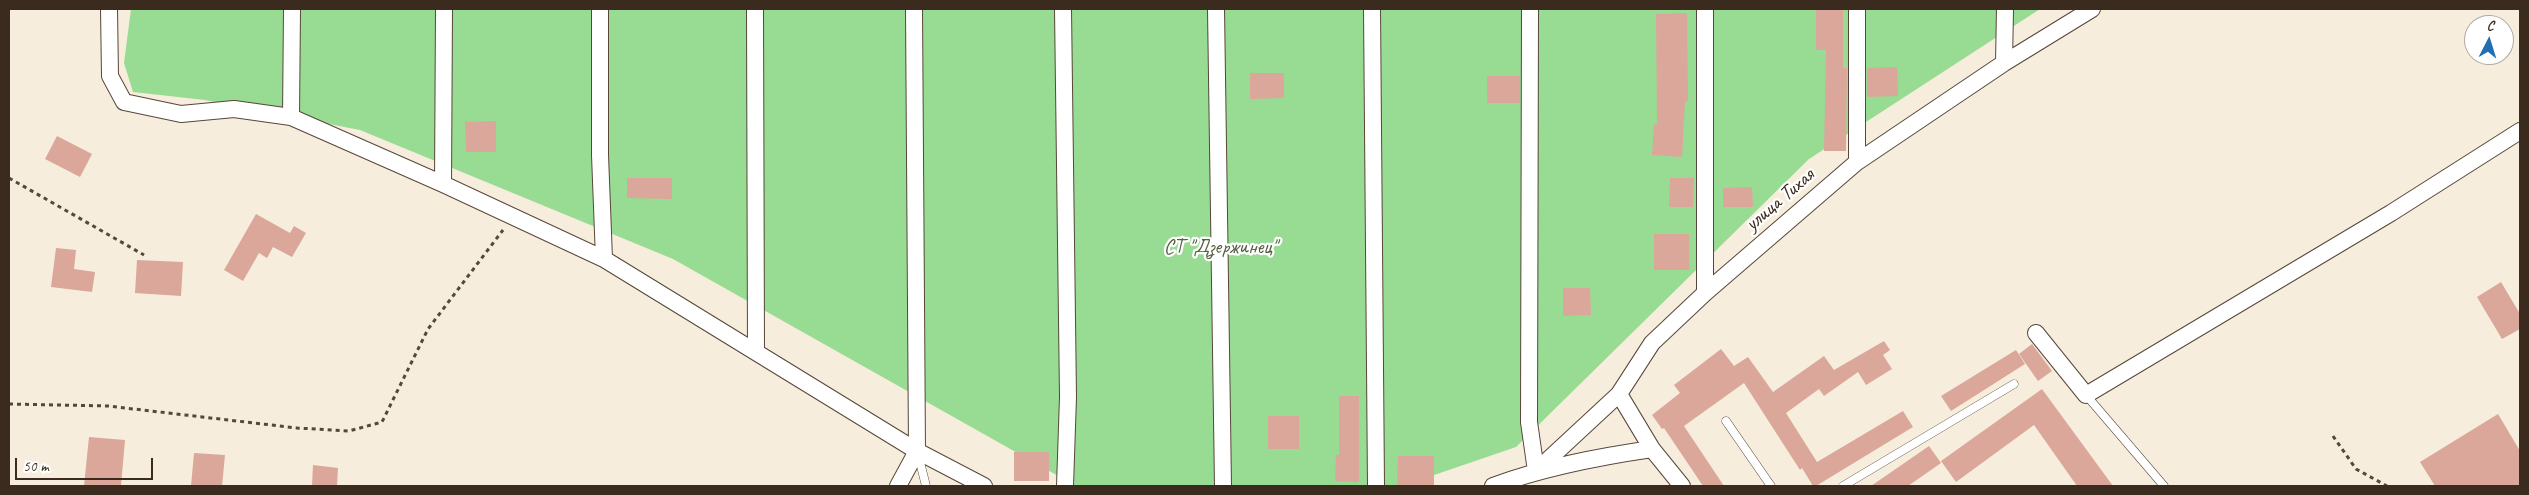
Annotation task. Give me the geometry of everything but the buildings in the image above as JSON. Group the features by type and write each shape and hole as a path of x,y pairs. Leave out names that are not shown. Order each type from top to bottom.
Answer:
{"street":[{"path":"109,9 110,76 124,102 180,114 234,109 291,117 443,184 604,259 917,451 984,486"},
{"path":"291,117 292,9"},
{"path":"443,184 444,9"},
{"path":"600,9 600,156 604,259"},
{"path":"755,9 756,352"},
{"path":"898,486 917,451 914,9"},
{"path":"1063,9 1068,396 1066,486"},
{"path":"1216,9 1223,486"},
{"path":"1372,9 1376,486"},
{"path":"1530,9 1529,422 1536,471"},
{"path":"1705,9 1705,293"},
{"path":"1857,9 1857,162"},
{"path":"2004,62 2005,9"},
{"name":"улица Тихая","path":"1536,471 1619,394 1652,343 1705,293 1857,162 2004,62 2092,9"},
{"path":"2036,332 2086,395 2391,213 2520,131"},
{"path":"1619,394 1652,449 1682,486"},
{"path":"1492,486 1536,471 1594,457 1652,449"}],"lane":[{"path":"1843,486 2014,384"},
{"path":"2086,395 2164,486"},
{"path":"1726,420 1771,486"},
{"path":"917,451 926,486"}],"path":[{"path":"9,178 144,255"},
{"path":"9,404 108,406 297,428 349,431 382,422 428,330 513,216"},
{"path":"2333,436 2356,469 2387,486"}],"green space":[{"name":"СТ \"Дзержинец\"","path":"131,9 2040,9 1809,159 1516,447 1402,486 1076,486 673,259 360,130 205,100 133,92 124,63"}]}
